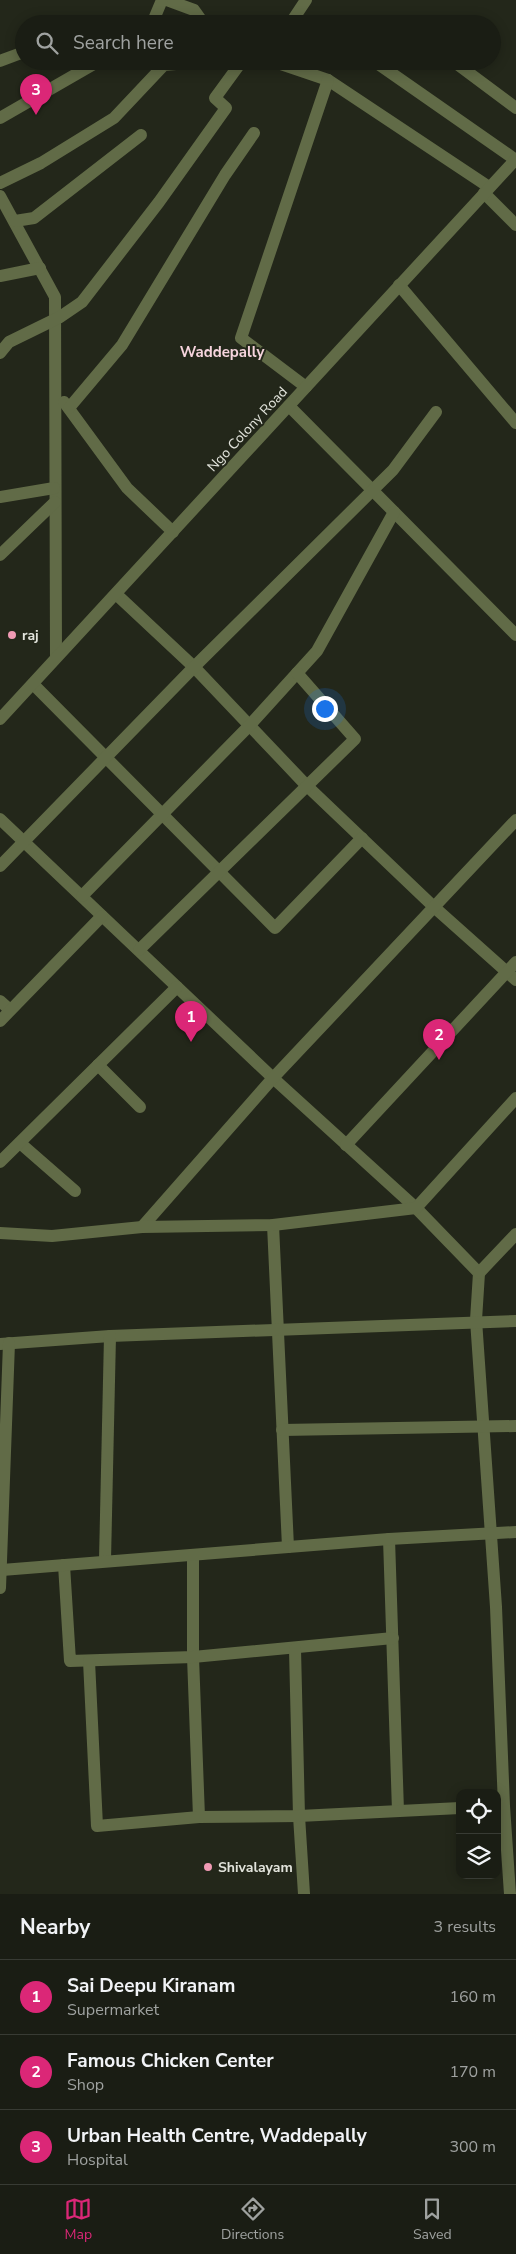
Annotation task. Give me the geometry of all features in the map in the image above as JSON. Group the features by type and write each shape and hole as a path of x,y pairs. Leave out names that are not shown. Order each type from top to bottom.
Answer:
{"street":[{"path":"155,15 162,0"},
{"path":"167,0 194,10 198,15"},
{"path":"194,10 202,0"},
{"path":"296,15 306,0"},
{"path":"0,61 15,55"},
{"path":"0,118 83,70"},
{"path":"0,183 41,163 114,118 159,70"},
{"path":"0,353 9,342 55,319 82,302 159,202 226,108 215,98 235,70"},
{"path":"299,70 328,80 487,190 516,225"},
{"path":"387,70 516,159"},
{"path":"465,70 516,108"},
{"path":"306,387 241,338 328,80"},
{"path":"69,408 122,345 220,182 254,133"},
{"path":"15,221 34,218 141,135"},
{"name":"Ngo Colony Road","path":"0,719 516,159"},
{"path":"0,196 55,297 54,502 56,657"},
{"path":"0,276 40,268"},
{"path":"399,285 516,424"},
{"path":"55,390 126,488 173,532"},
{"path":"289,406 516,635"},
{"path":"0,866 22,840 194,667 373,491 405,455 436,412"},
{"path":"0,497 54,488"},
{"path":"0,554 54,502"},
{"path":"82,896 249,726 317,651 394,512"},
{"path":"116,594 194,667 306,784 434,907 511,976"},
{"path":"138,950 306,784 355,739 298,673"},
{"path":"33,684 275,928 362,838"},
{"path":"0,819 273,1078 416,1208 479,1273"},
{"path":"142,1227 273,1078 516,820"},
{"path":"0,1021 102,916"},
{"path":"346,1145 511,976 516,962"},
{"path":"0,1162 177,987"},
{"path":"0,1001 10,1010"},
{"path":"98,1065 140,1107"},
{"path":"0,1233 52,1236 142,1227 273,1225 416,1208 516,1098"},
{"path":"20,1142 76,1191"},
{"path":"273,1225 288,1547"},
{"path":"510,1894 491,1534 476,1320 479,1273 516,1234"},
{"path":"0,1588 2,1570 4,1344 110,1336 476,1320 516,1321"},
{"path":"105,1560 110,1336"},
{"path":"282,1430 516,1426"},
{"path":"2,1570 105,1560 193,1555 389,1539 516,1532"},
{"path":"389,1539 398,1810"},
{"path":"193,1555 193,1657 199,1817"},
{"path":"64,1565 70,1661 193,1657 295,1649 393,1638"},
{"path":"295,1649 299,1816 304,1894"},
{"path":"89,1661 97,1826 199,1817 299,1816 456,1808"}],"place":[{"name":"Urban Health Centre, Waddepally","path":"36,115"},
{"name":"raj","path":"12,635"},
{"name":"Sai Deepu Kiranam","path":"191,1042"},
{"name":"Famous Chicken Center","path":"439,1060"},
{"name":"Shivalayam","path":"208,1867"}],"district":[{"name":"Waddepally","path":"222,352"}]}
